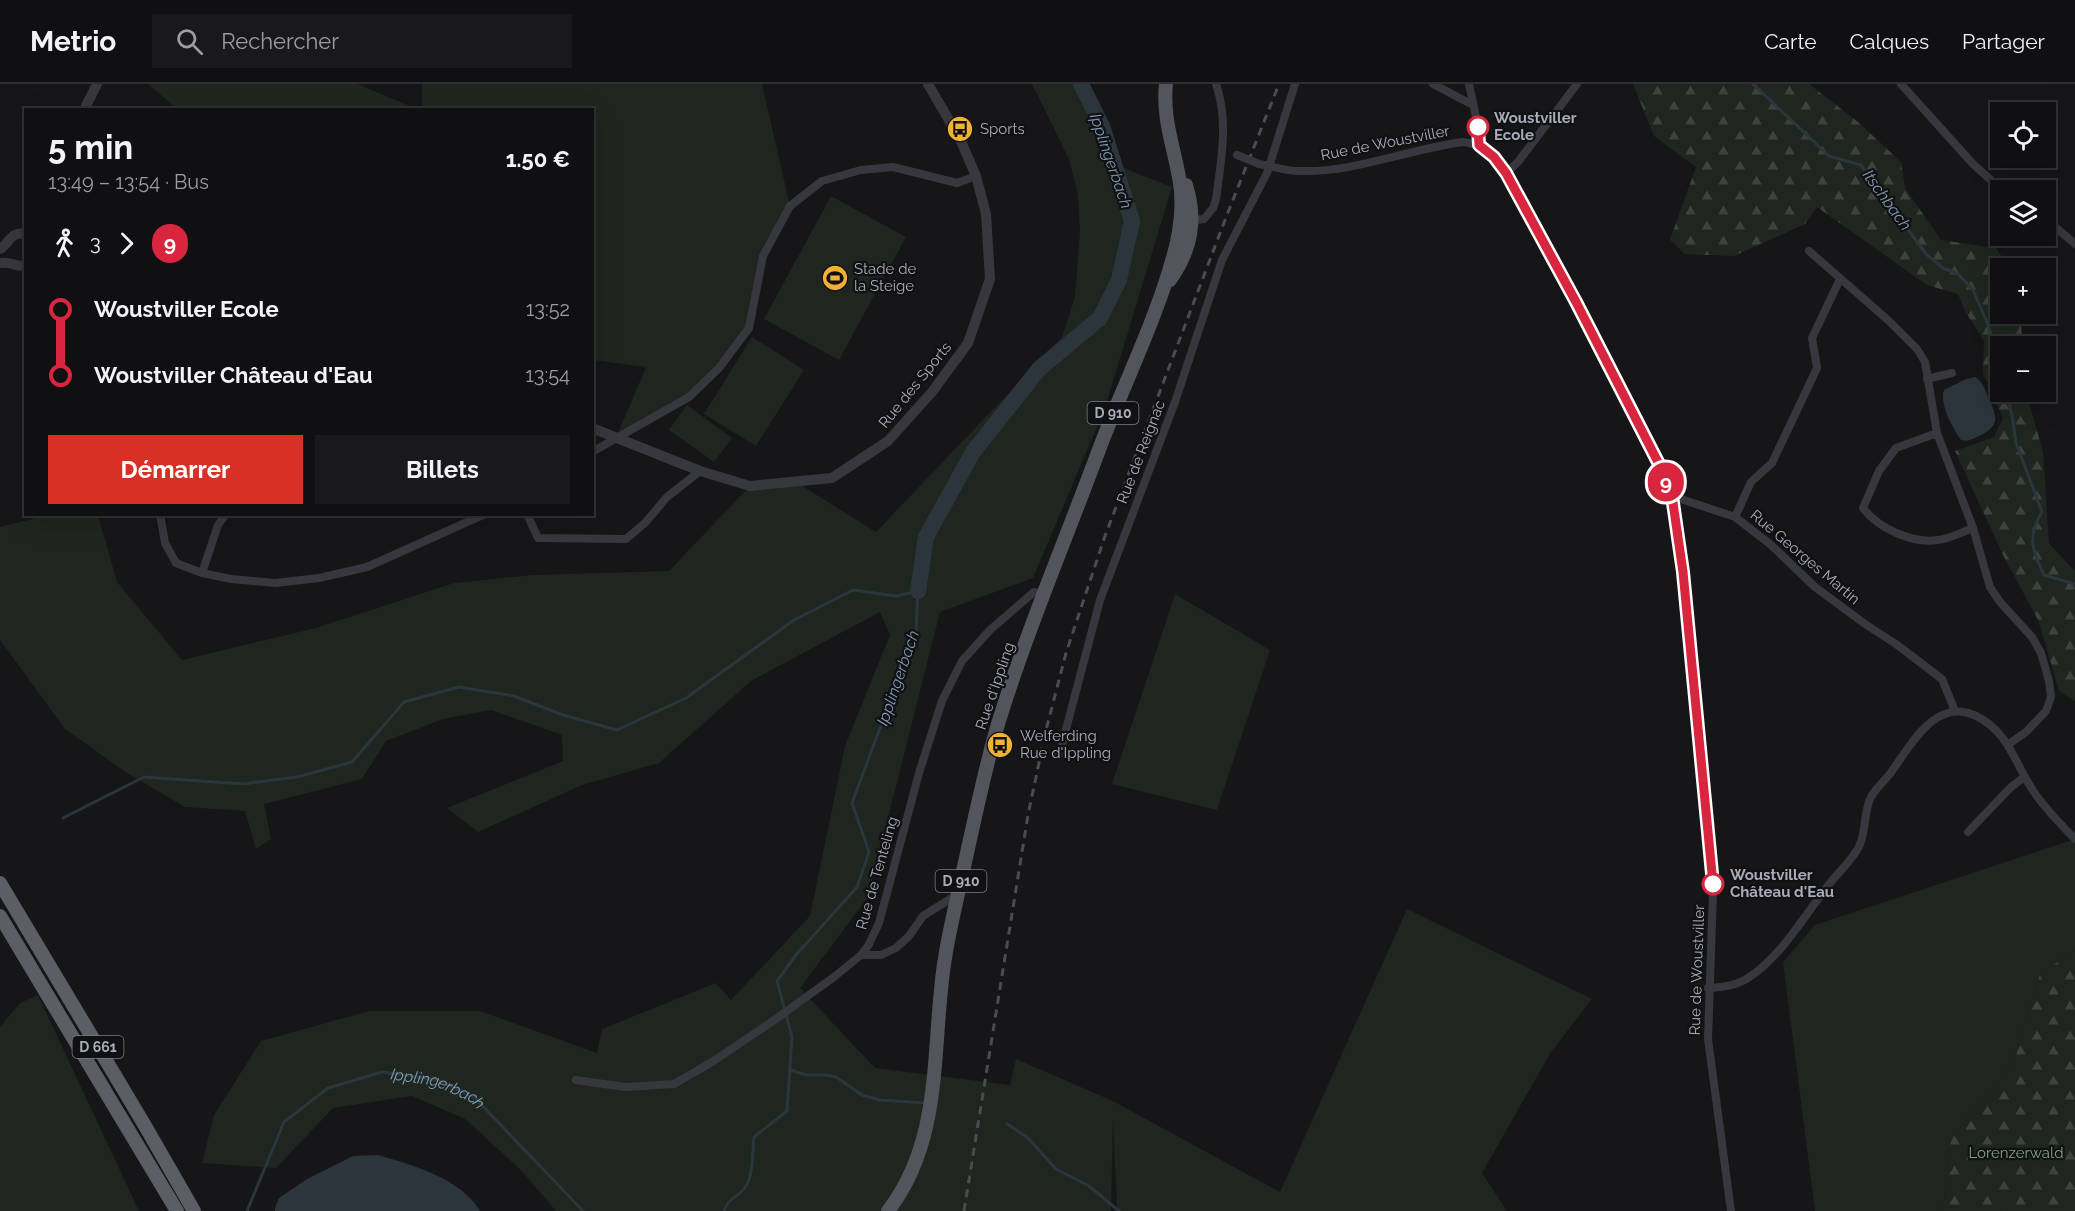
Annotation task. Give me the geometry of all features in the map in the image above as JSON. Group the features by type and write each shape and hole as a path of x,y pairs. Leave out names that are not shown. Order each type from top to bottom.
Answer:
{"highway":[{"name":"D 661","path":"0,883 194,1211"},
{"name":"D 661","path":"0,916 175,1211"},
{"path":"144,1124 179,1169 204,1211"}],"main road":[{"name":"Rue d'Ippling","path":"888,1211 919,1157 930,1114 943,972 958,894 999,723 1044,594 1120,394 1163,289 1185,255 1187,221 1166,119 1166,84"}],"street":[{"path":"85,108 97,84"},
{"name":"Rue des Sports","path":"594,429 700,471 750,486 832,478 888,441 932,392 968,344 990,279 986,214 976,176 960,139 928,84"},
{"path":"1187,221 1204,219 1214,208 1223,148 1221,102 1216,84"},
{"name":"Rue de Reignac","path":"1059,756 1087,645 1113,564 1175,402 1222,260 1270,166 1295,84"},
{"path":"1433,84 1473,105"},
{"path":"1469,84 1479,145"},
{"path":"1506,173 1518,162 1577,84"},
{"path":"1901,84 1973,164 1991,180"},
{"name":"Rue de Woustviller","path":"1223,148 1259,164 1298,171 1322,170 1455,142 1463,141 1479,145 1494,157 1506,173 1661,468 1672,496 1683,572 1712,861 1713,892 1708,988 1709,1048 1731,1211"},
{"path":"594,451 689,397 719,368 749,328 763,256 790,206 822,182 861,170 892,167 957,183 976,176"},
{"path":"2056,228 2075,244"},
{"path":"24,234 15,234 10,237 2,248 4,262 24,266"},
{"path":"1809,251 1917,349 1925,362 1937,433 1973,528 1990,587 2000,602 2032,637 2041,653 2049,681 2051,697 2046,711 2026,732 2009,744"},
{"path":"1736,517 1751,482 1773,463 1817,368 1812,338 1840,279"},
{"path":"1927,379 1952,373"},
{"path":"1937,433 1896,448 1879,471 1863,508 1870,518 1909,538 1937,541 1973,528"},
{"path":"528,516 538,538 626,539 645,523 667,497 700,471"},
{"name":"Rue Georges Martin","path":"1672,496 1736,517 1770,544 1815,587 1942,679 1954,711"},
{"path":"160,516 165,543 176,563 202,573 231,579 275,583 319,578 366,567 480,516"},
{"path":"202,573 218,525 225,516"},
{"name":"Rue de Tenteling","path":"576,1080 626,1087 674,1084 712,1062 773,1021 861,955 879,923 919,773 938,712 962,661 990,630 1034,592 1044,594"},
{"path":"1708,988 1730,987 1751,976 1770,958 1860,845 1870,798 1932,720 1954,711 1973,714 1993,727 2009,744 2024,777 2037,797 2075,840"},
{"path":"1968,832 2010,788 2024,777"},
{"path":"861,955 881,955 896,948 909,936 923,916 958,894"}],"green space":[{"path":"148,84 357,84 415,108 176,108"},
{"path":"422,84 762,84 790,206 763,256 749,328 689,397 616,438 646,367 594,360 594,108 422,108"},
{"path":"1032,84 1081,84 1102,126 1116,165 1172,187 1105,408 1033,578 940,612 868,897 800,988 875,1068 1010,1085 1016,1059 1113,1101 1280,1192 1407,909 1592,999 1551,1052 1482,1173 1507,1211 1115,1211 1117,1208 1113,1119 1111,1211 556,1211 521,1170 465,1119 412,1096 333,1108 276,1168 202,1163 214,1115 261,1041 369,1011 480,1011 597,1053 602,1029 716,983 731,1000 810,916 845,746 890,635 880,612 751,681 659,763 582,785 478,832 447,808 563,761 562,735 491,710 443,719 386,741 362,779 264,804 271,839 256,849 245,811 185,807 127,773 65,729 0,640 0,527 33,519 36,516 98,516 117,582 182,660 316,628 454,583 532,575 669,571 750,486 796,482 876,532 1062,337 1075,297 1080,231 1078,195 1069,159"},
{"path":"1633,84 1809,84 1858,122 1901,162 1905,188 1941,240 1996,248 2002,258 1990,258 1990,324 2021,324 2022,336 1990,336 1990,389 1983,373 1984,341 1965,311 1958,294 1927,285 1817,207 1805,224 1734,256 1685,254 1670,240 1696,167 1654,136"},
{"name":"Stade de la Steige","path":"831,196 906,237 839,360 764,319"},
{"path":"752,337 804,370 756,446 704,414"},
{"path":"1996,402 2029,402 2043,452 2049,544 2075,571 2075,701 2059,691 2039,622 2004,557 1955,451 1994,437 2003,418"},
{"path":"687,405 732,438 714,462 669,430"},
{"path":"1175,594 1270,650 1217,810 1112,784"},
{"path":"2075,839 2075,950 2040,974 2013,1065 1951,1139 1943,1211 1815,1211 1783,962 1815,925"},
{"name":"Lorenzerwald","path":"2075,950 2075,1211 1943,1211 1951,1139 2013,1065 2040,974"},
{"path":"38,995 139,1211 0,1211 0,1027 20,1003"}],"shaded area":[{"path":"1975,377 1985,388 1995,420 1986,432 1963,441 1948,416 1943,396 1944,390"},
{"path":"378,1155 420,1168 448,1181 472,1200 480,1211 275,1211 279,1198 307,1179 353,1156"}],"waterway":[{"name":"Ipplingerbach","path":"918,591 926,537 973,452 1039,369 1100,318 1119,280 1132,221 1102,126 1081,84"},
{"name":"Itschbach","path":"1753,84 1829,156 1861,165 1926,254 1943,268 1958,274 1973,290 1991,336"},
{"name":"Itschbach","path":"2009,402 2016,443 2042,512 2034,529 2034,551 2044,575 2075,584"},
{"path":"63,818 144,777 243,784 297,777 352,762 404,702 459,687 514,696 563,715 617,730 686,698 794,620 853,590 896,596 918,591 916,632 852,803 869,852 857,887 796,955 777,981 792,1037 787,1111 754,1137 749,1181 743,1190 728,1203 724,1211"},
{"path":"790,1070 806,1075 836,1077 862,1095 880,1100 925,1103"},
{"name":"Ipplingerbach","path":"247,1211 284,1122 328,1088 382,1072 437,1080 474,1097 583,1211"},
{"path":"1007,1124 1027,1137 1056,1169 1089,1186 1119,1211"}],"railway":[{"path":"964,1211 1028,815 1045,734 1066,653 1105,536 1279,84"}],"bus line":[{"name":"9","path":"1478,127 1479,145 1500,163 1506,173 1576,302 1661,468 1672,496 1683,572 1713,884"}],"place":[{"name":"Woustviller Ecole","path":"1478,127"},
{"name":"Sports","path":"960,129"},
{"name":"Stade de la Steige","path":"835,278"},
{"name":"Welferding Rue d'Ippling","path":"1000,745"},
{"name":"Woustviller Château d'Eau","path":"1713,884"}]}
